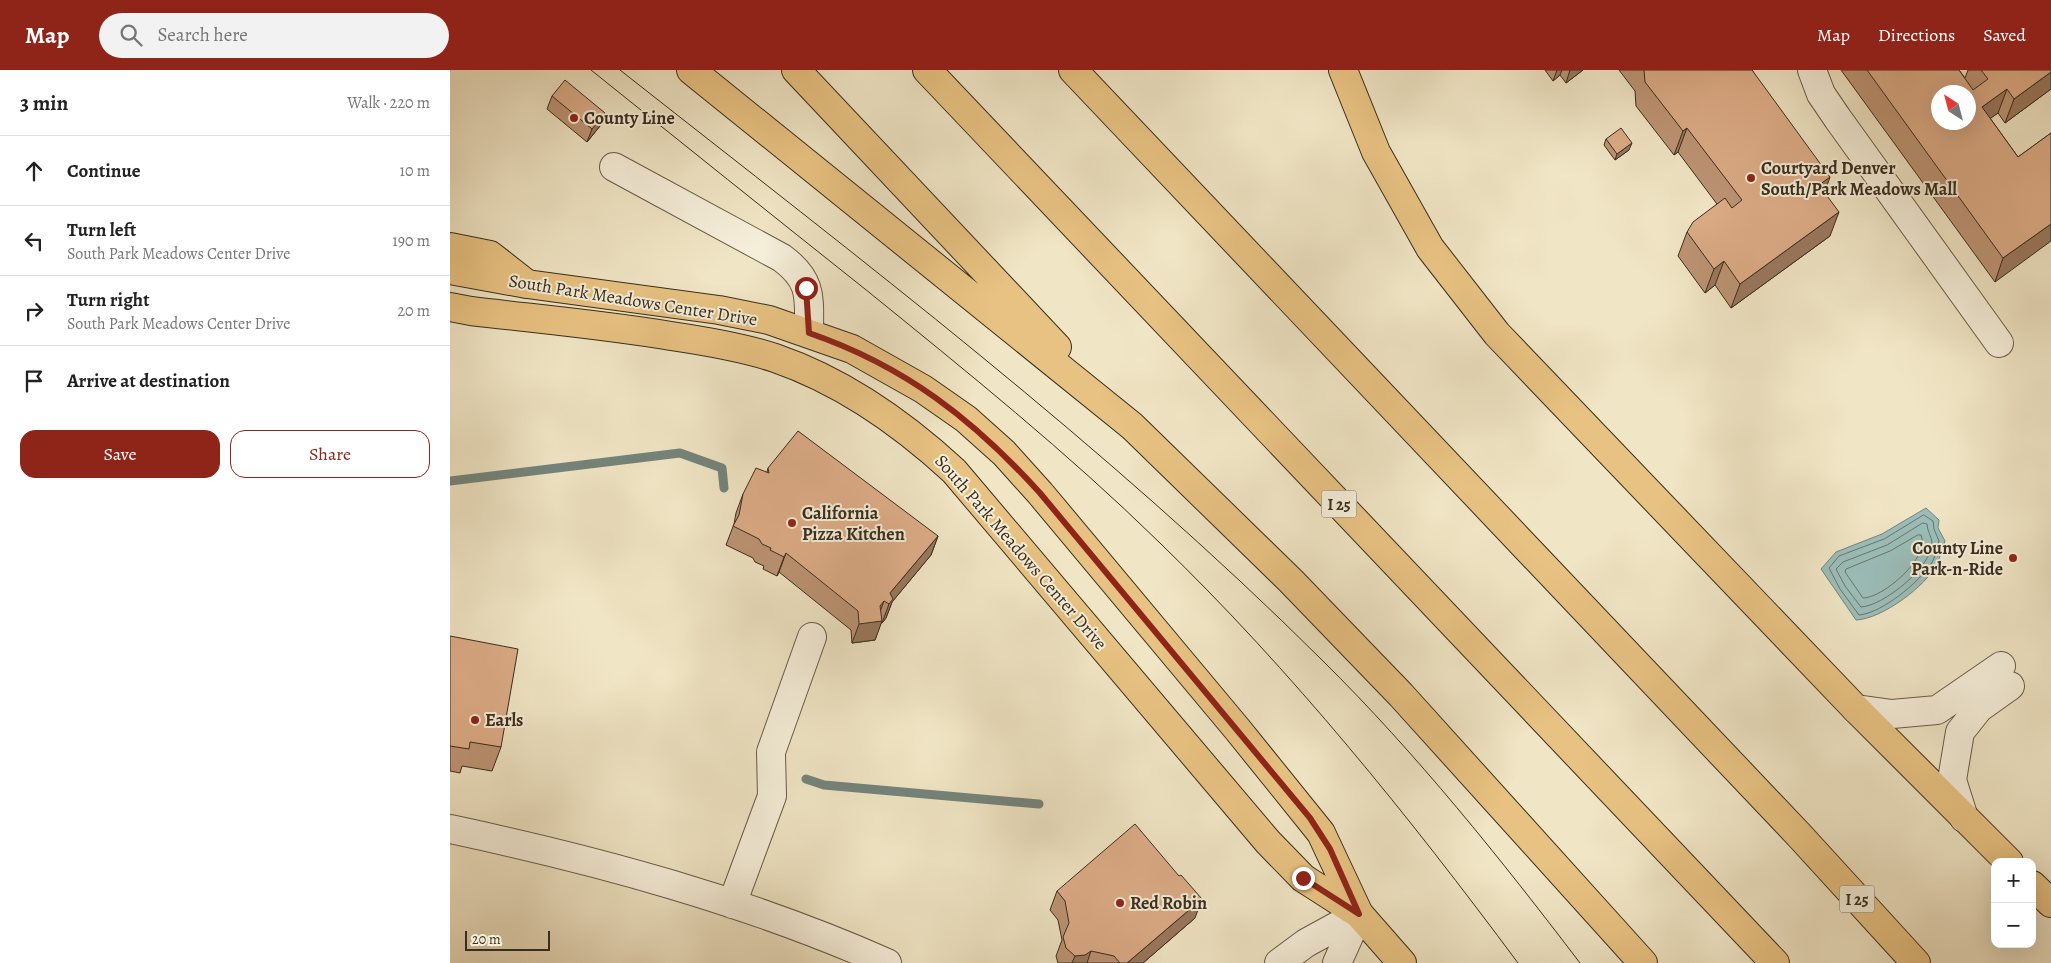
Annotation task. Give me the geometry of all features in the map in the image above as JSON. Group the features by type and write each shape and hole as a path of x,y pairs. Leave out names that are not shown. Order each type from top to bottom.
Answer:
{"main road":[{"path":"691,70 1132,426"},
{"path":"796,70 1132,426 1291,581 1401,695 1643,963"},
{"name":"I 25","path":"927,70 1775,963"},
{"name":"I 25","path":"1073,70 1799,835 1916,963"},
{"path":"1343,70 1376,152 1430,248 1497,334 1856,709 2005,858"},
{"path":"450,247 490,256 527,284"},
{"name":"South Park Meadows Center Drive","path":"450,270 527,284 718,310 769,320 809,333 870,358 923,389 966,420 1004,453 1053,509 1310,818 1330,849 1359,914"},
{"name":"South Park Meadows Center Drive","path":"450,307 636,330 753,352 808,371 858,398 919,438 954,471 1268,842 1303,878 1359,914 1402,963"},
{"path":"1799,835 1933,963"},
{"path":"2036,889 2051,903"},
{"path":"1750,938 1766,963"}],"street":[{"path":"1812,70 1821,94 1838,119 1999,343"},
{"path":"614,168 782,258 795,268 806,288 809,333"},
{"path":"732,904 772,796 770,752 812,637"},
{"path":"1856,709 1892,714 1937,710 2006,676 1960,732 1952,780 1964,818"},
{"path":"450,829 590,860 732,904 836,940 887,963"},
{"path":"1279,963 1306,943 1359,914"},
{"path":"1338,963 1359,914"}],"water":[{"path":"1926,508 1939,520 1938,528 1945,541 1937,564 1923,582 1902,600 1878,614 1856,620 1821,569 1836,552 1882,534"}],"building":[{"name":"Courtyard Denver South/Park Meadows Mall","path":"1644,70 1752,70 1830,177 1819,185 1839,212 1740,284 1724,261 1714,269 1687,232 1693,222 1725,198 1732,208 1742,200 1687,128 1683,131 1645,82"},
{"path":"1867,70 1959,70 1970,85 1931,85 1931,130 1976,130 1976,88 1988,79 1981,70 2051,70 2051,72 2014,99 2007,89 1982,107 2018,157 2051,133 2051,224 2003,258"},
{"path":"565,80 605,113 592,129 552,96"},
{"path":"1621,128 1632,143 1617,154 1606,139"},
{"path":"798,431 938,536 890,593 893,599 889,604 884,601 880,606 882,621 859,624 858,611 786,553 784,557 770,550 771,548 762,544 759,539 733,526 739,515 743,494 756,468 769,473 768,468"},
{"name":"Earls","path":"450,636 518,649 501,747 470,742 469,749 450,746"},
{"name":"Red Robin","path":"1135,824 1179,876 1181,875 1202,899 1127,963 1120,963 1114,956 1091,951 1085,955 1075,956 1066,948 1063,937 1069,923 1065,901 1057,891"}],"waterway":[{"path":"450,481 680,453 722,468 724,488"},
{"path":"806,779 824,785 1039,804"}],"tram line":[{"path":"591,70 978,381 1125,509 1209,592 1303,694 1391,799 1518,963"},
{"path":"620,70 980,355 1155,504 1240,581 1358,696 1425,770 1488,846 1580,963"}],"place":[{"name":"County Line","path":"574,118"},
{"name":"Courtyard Denver South/Park Meadows Mall","path":"1751,178"},
{"name":"California Pizza Kitchen","path":"792,523"},
{"name":"County Line Park-n-Ride","path":"2013,558"},
{"name":"Earls","path":"475,720"},
{"name":"Red Robin","path":"1120,903"}],"route":[{"path":"806,288 809,301 809,333 852,349 879,362 923,389 966,420 1004,453 1040,493 1310,818 1330,849 1359,914 1303,878"}]}
